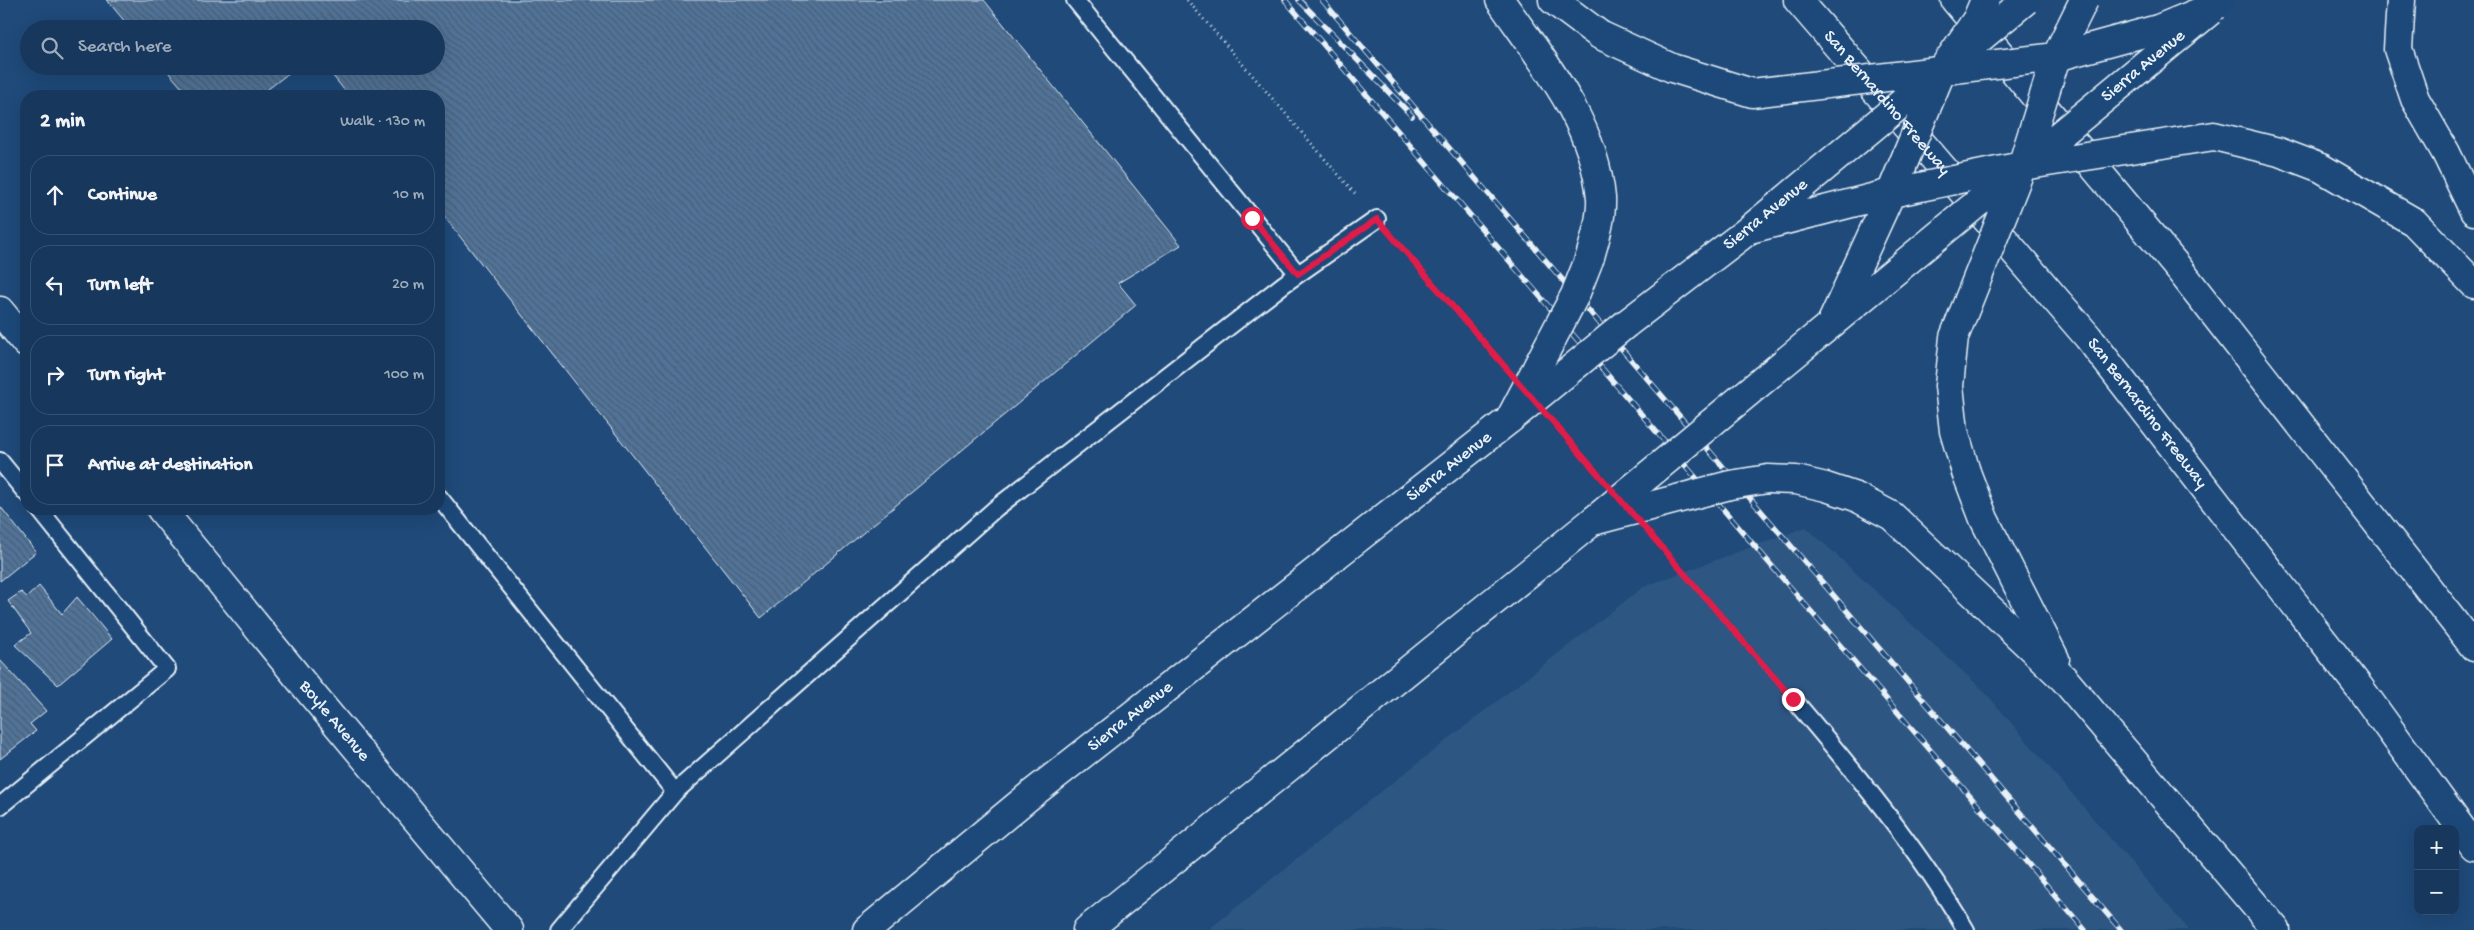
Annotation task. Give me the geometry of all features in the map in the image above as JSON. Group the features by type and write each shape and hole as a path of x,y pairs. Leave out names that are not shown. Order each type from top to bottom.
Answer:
{"main road":[{"path":"1500,0 1568,100 1584,129 1601,199 1597,230 1590,257 1575,294 1510,419"},
{"path":"1553,0 1600,35 1672,68 1752,93 2056,57 2158,29 2221,2"},
{"name":"San Bernardino Freeway","path":"1798,0 2088,337 2359,687 2474,846"},
{"path":"1955,0 2179,269 2474,647"},
{"path":"1831,324 1891,193 1942,70 1977,18 1985,0"},
{"name":"Sierra Avenue","path":"867,930 1028,797 1510,419 1626,324 1750,229 2026,0"},
{"path":"2064,678 1984,519 1966,472 1954,431 1949,386 1954,337 2022,166 2056,57 2084,0"},
{"path":"2401,0 2398,49 2415,99 2446,153 2474,212"},
{"name":"Sierra Avenue","path":"1087,930 1593,521 2221,2"},
{"path":"1750,229 1891,193 2022,166 2214,136 2280,152 2321,168 2357,188 2414,222 2474,284"},
{"path":"0,311 20,336"},
{"path":"1593,521 1730,485 1768,479 1796,480 1826,487 1856,497 1892,516 2064,678 2276,930"},
{"name":"Boyle Avenue","path":"166,515 310,692 509,930"}],"lane":[{"path":"1075,0 1298,274"},
{"path":"559,930 675,792 996,508 1298,274 1377,219"},
{"path":"0,460 20,485"},
{"path":"445,504 675,792"},
{"path":"0,806 167,669 44,515"},
{"path":"1793,699 1865,784 1946,896 1966,930"}],"path":[{"path":"1187,0 1501,362"},
{"path":"1553,422 1598,474"},
{"path":"1650,534 1793,699"}],"shaded area":[{"path":"1806,527 1983,690 2189,930 1208,930 1359,809 1643,587"}],"building":[{"path":"107,0 984,0 1181,245 1118,283 1136,305 761,618 445,218 445,90 344,90 332,75 445,75 445,20 124,20"},
{"path":"171,75 286,75 267,90 184,90"},
{"path":"0,506 36,552 0,581"},
{"path":"39,586 62,614 77,597 112,639 58,685 15,645 31,633 8,601 21,592 27,597"},
{"path":"0,660 46,711 30,724 36,731 0,759"}],"railway":[{"path":"1285,0 2085,930"},
{"path":"1299,0 1412,116"},
{"path":"1322,0 2121,930"}],"route":[{"path":"1252,218 1298,274 1377,219 1793,699"}]}
